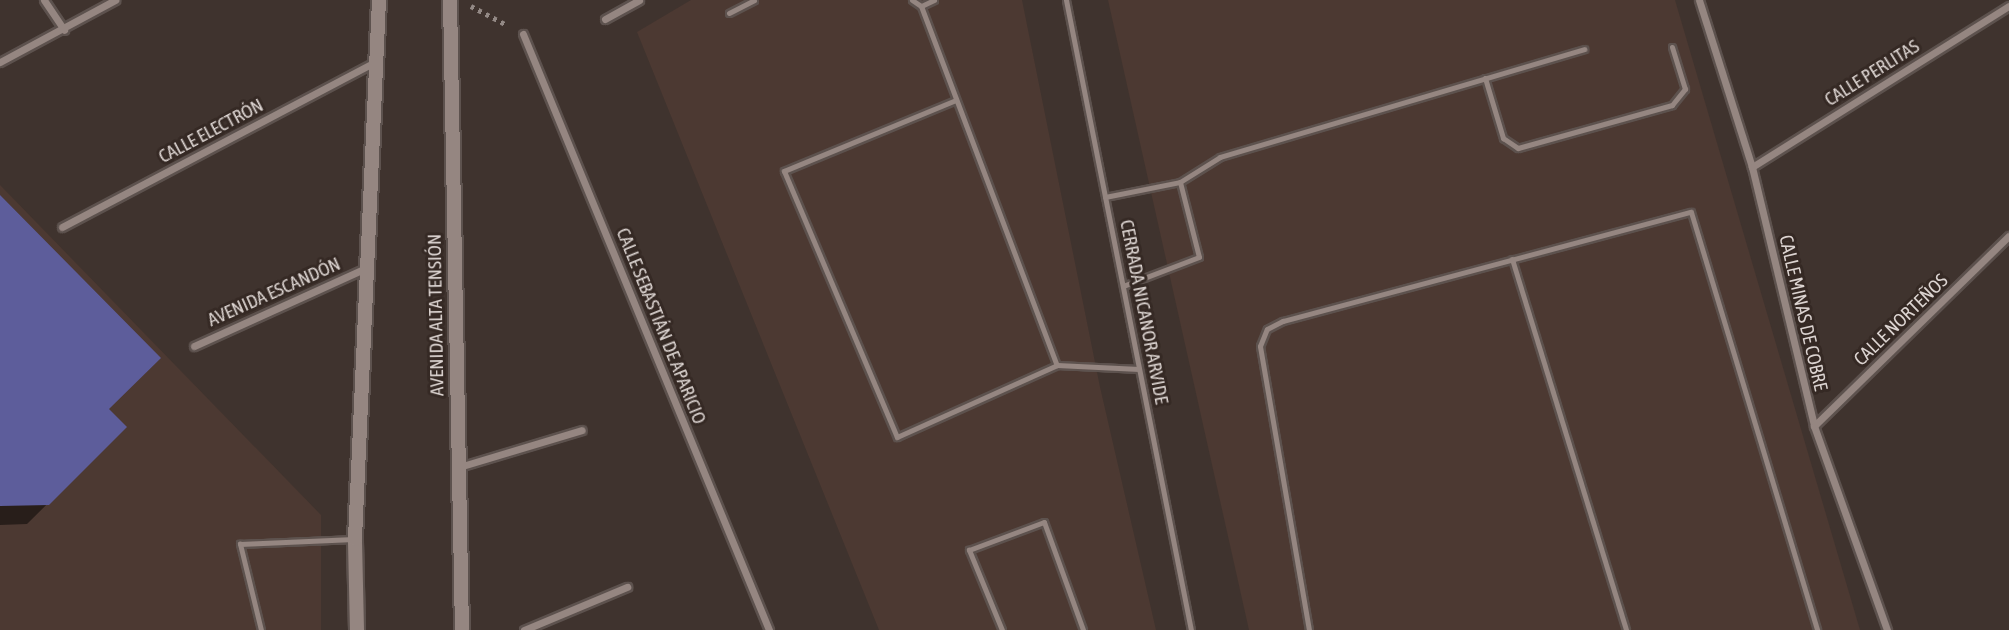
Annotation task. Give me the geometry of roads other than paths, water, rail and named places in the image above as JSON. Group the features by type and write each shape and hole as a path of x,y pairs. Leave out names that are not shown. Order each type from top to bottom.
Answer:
{"main road":[{"name":"AVENIDA ALTA TENSIÓN","path":"450,0 462,630"},
{"path":"357,630 355,539 378,1"}],"street":[{"path":"44,0 64,30"},
{"path":"0,62 64,30 115,0"},
{"path":"605,19 639,0"},
{"name":"CALLE MINAS DE COBRE","path":"1699,0 1752,167 1814,426 1886,630"},
{"name":"CALLE PERLITAS","path":"1752,167 2009,6"},
{"name":"CALLE SEBASTIÁN DE APARICIO","path":"523,34 769,630"},
{"name":"CALLE ELECTRÓN","path":"62,227 374,62"},
{"name":"CALLE NORTEÑOS","path":"1814,426 2009,236"},
{"name":"AVENIDA ESCANDÓN","path":"194,346 366,267"},
{"path":"459,467 582,430"},
{"path":"524,630 627,587"}],"lane":[{"path":"729,13 754,0"},
{"path":"912,0 921,6 1057,365"},
{"path":"921,6 934,0"},
{"name":"CERRADA NICANOR ARVIDE","path":"1066,0 1191,630"},
{"path":"1485,78 1503,138 1517,148 1672,105 1685,89 1672,47"},
{"path":"1105,197 1180,182 1220,157 1584,49"},
{"path":"956,100 784,172 897,437 1057,365 1139,369"},
{"path":"1123,286 1199,257 1180,182"},
{"path":"1310,630 1260,346 1267,329 1283,321 1691,212 1817,630"},
{"path":"1513,259 1626,630"},
{"path":"1002,630 969,550 1044,522 1083,630"},
{"path":"261,630 240,544 355,539"}]}
